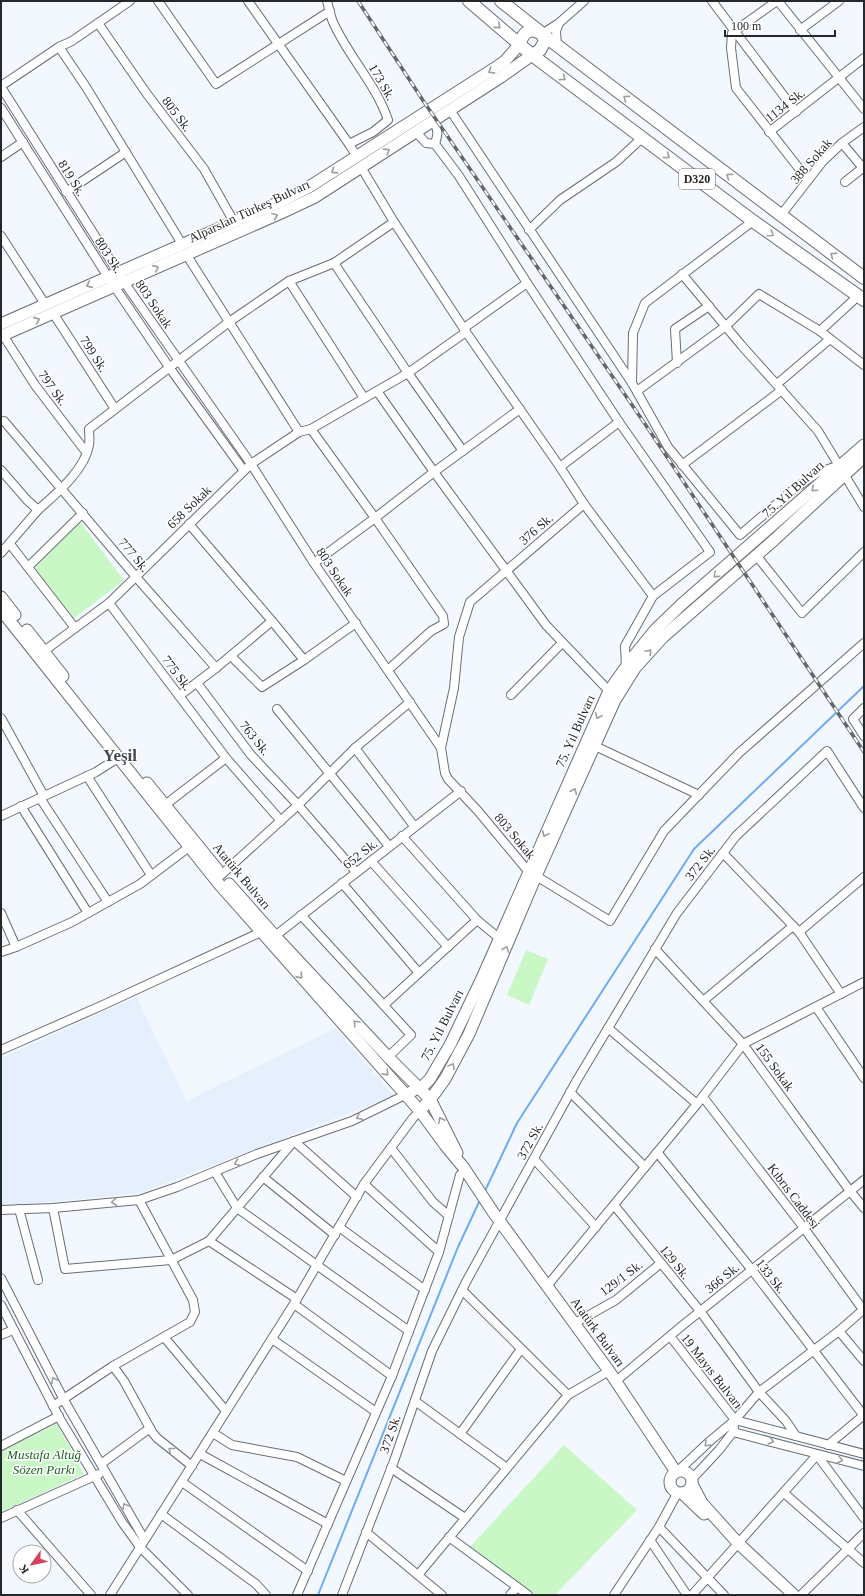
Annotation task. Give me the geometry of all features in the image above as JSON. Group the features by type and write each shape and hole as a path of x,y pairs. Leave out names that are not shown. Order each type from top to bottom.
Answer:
{"highway":[{"name":"D320","path":"468,1 532,55 753,221 861,298"},
{"name":"D320","path":"501,1 557,46 864,278"},
{"path":"519,45 523,35 530,30 542,34 545,41 543,47 532,55"}],"main road":[{"name":"Alparslan Türkeş Bulvarı","path":"1,324 45,304 116,279 184,249 282,213 315,197 359,162 505,61 519,45"},
{"name":"Alparslan Türkeş Bulvarı","path":"184,249 234,222 277,203 416,132 532,55"},
{"name":"Alparslan Türkeş Bulvarı","path":"2,336 53,313 116,279"},
{"name":"75. Yıl Bulvarı","path":"407,1094 420,1087 430,1079 450,1045 483,976 499,938 595,746 615,700 635,668 663,637 756,555 864,445"},
{"name":"75. Yıl Bulvarı","path":"420,1111 445,1079 469,1034 532,874 609,691 655,630 682,604 842,468 864,457"},
{"name":"Atatürk Bulvarı","path":"1,597 221,875 275,936 388,1057 420,1087 430,1099 465,1170"},
{"name":"Atatürk Bulvarı","path":"1,610 219,884 407,1094 465,1170 575,1323 678,1471"},
{"path":"790,1595 737,1544 702,1503 688,1473 678,1471 671,1478 670,1483 672,1487 680,1492 737,1544 794,1595"},
{"path":"680,1492 688,1490 692,1481"}],"street":[{"path":"1,86 59,47 72,41 130,1"},
{"path":"158,1 216,84 330,11"},
{"path":"248,1 348,144 394,222 465,330 584,504 653,596"},
{"name":"173 Sk.","path":"327,1 333,21 346,46 382,103 388,120 373,132 348,144"},
{"path":"542,34 559,23 584,1"},
{"path":"712,1 736,30 796,112"},
{"path":"769,132 736,88 731,48 732,33 774,3 773,1"},
{"path":"778,1 864,109"},
{"path":"800,30 839,1"},
{"name":"805 Sk.","path":"98,23 147,94 204,170 234,222"},
{"path":"557,46 556,31 559,23"},
{"path":"59,47 86,87 229,322 299,432"},
{"name":"1134 Sk.","path":"808,180 769,132 864,58"},
{"name":"819 Sk.","path":"1,86 66,192 116,279"},
{"name":"803 Sk.","path":"1,108 22,142 116,279 169,367 244,471"},
{"path":"450,110 632,383 668,447 740,535 794,489 817,473 842,468"},
{"path":"432,121 438,128 435,144"},
{"name":"388 Sokak","path":"780,215 823,161 842,143 864,127"},
{"path":"416,132 426,143 435,144 459,176 527,283 619,422 710,552 653,596 624,646 626,667"},
{"path":"529,230 566,196 588,183 616,162 642,138"},
{"path":"1,157 22,142"},
{"path":"842,143 864,168 845,182"},
{"path":"66,192 126,152"},
{"path":"632,383 633,333 645,303 753,221"},
{"path":"1,554 38,510 62,488 75,473 89,445 89,429 229,322 288,281 334,263 394,222"},
{"path":"1,236 45,304"},
{"path":"334,263 408,373 463,451"},
{"path":"682,274 818,431 842,468 864,507"},
{"name":"803 Sokak","path":"116,279 178,360 251,464 314,563 441,748 445,773 452,784 461,791 532,874 610,921 664,831 699,795"},
{"path":"288,281 364,398"},
{"name":"658 Sokak","path":"44,651 108,603 251,464 299,432 311,429 408,373 527,283"},
{"path":"637,391 726,326 759,294 820,331 864,365"},
{"path":"820,331 861,298"},
{"path":"677,363 675,330 709,306"},
{"name":"799 Sk.","path":"53,313 115,408"},
{"name":"797 Sk.","path":"2,336 35,385 86,452"},
{"path":"682,464 779,387 830,339"},
{"path":"377,391 542,620 562,644 609,691"},
{"path":"314,563 520,409"},
{"name":"777 Sk.","path":"4,421 136,577 216,668"},
{"path":"560,467 619,422"},
{"path":"311,429 443,616 444,624 431,631 388,670"},
{"path":"1,470 27,500 38,510"},
{"name":"376 Sk.","path":"441,748 454,688 459,637 470,602 584,504"},
{"path":"28,567 83,513"},
{"path":"189,524 304,660"},
{"path":"10,544 75,628"},
{"path":"756,555 802,614 864,552"},
{"name":"775 Sk.","path":"108,603 226,758 281,821"},
{"path":"179,696 198,683 272,621"},
{"path":"231,656 262,687 304,660 356,623"},
{"path":"595,746 699,795 739,753 864,643"},
{"path":"511,695 562,644"},
{"name":"763 Sk.","path":"198,683 251,755 298,805 356,872"},
{"path":"221,875 298,805 355,748 410,702"},
{"path":"864,708 853,719 864,736"},
{"path":"278,709 389,846"},
{"path":"1,718 42,797 108,902"},
{"path":"355,748 414,826"},
{"name":"372 Sk.","path":"342,1595 391,1468 432,1351 497,1216 534,1158 570,1092 677,913 736,836 827,751 864,808"},
{"path":"1,816 87,776 118,758"},
{"path":"165,804 226,758"},
{"path":"87,776 151,875"},
{"name":"652 Sk.","path":"275,936 414,826 461,791"},
{"path":"21,806 88,913"},
{"path":"402,836 477,920 499,938"},
{"path":"1,952 16,947 108,902 140,884 189,847"},
{"path":"723,854 796,929 841,994"},
{"path":"370,861 448,946"},
{"path":"703,1001 864,878"},
{"path":"342,883 419,973"},
{"path":"1,913 16,947"},
{"path":"302,915 411,1035 388,1057"},
{"path":"384,1005 477,920"},
{"path":"1,1050 261,932"},
{"name":"155 Sokak","path":"655,949 743,1044 850,1192 864,1208"},
{"path":"547,1286 697,1104 743,1044 864,982"},
{"path":"816,1007 864,1078"},
{"path":"608,1028 697,1104"},
{"path":"570,1092 645,1167"},
{"path":"1,1210 53,1208 139,1200 352,1120 407,1094"},
{"name":"Kıbrıs Caddesi","path":"703,1096 804,1228 864,1310"},
{"path":"110,1595 296,1302 364,1184 413,1118 420,1111"},
{"path":"53,1208 65,1269 171,1260 209,1241 294,1141"},
{"path":"294,1141 357,1197"},
{"path":"391,1148 433,1202 449,1216"},
{"name":"133 Sk.","path":"657,1152 752,1270 864,1416"},
{"path":"534,1158 596,1227"},
{"path":"297,1595 392,1376 439,1252 460,1175 465,1170"},
{"path":"215,1172 237,1208 409,1331"},
{"path":"263,1177 337,1231 425,1290"},
{"name":"366 Sk.","path":"616,1381 700,1311 864,1180"},
{"path":"364,1184 439,1252"},
{"path":"53,1406 113,1366 190,1322 195,1312 192,1300 139,1200"},
{"name":"129 Sk.","path":"614,1205 700,1311 759,1392 786,1421 796,1436"},
{"path":"19,1209 38,1280"},
{"path":"209,1241 296,1302 392,1376"},
{"name":"129/1 Sk.","path":"575,1323 616,1300 661,1263"},
{"path":"1,1278 64,1400 103,1468 142,1543"},
{"path":"462,1290 568,1395"},
{"path":"1,1305 53,1406 122,1522 188,1595"},
{"path":"678,1471 735,1420 759,1392 864,1310"},
{"path":"1,1335 13,1330"},
{"path":"839,1331 864,1361"},
{"name":"19 Mayıs Bulvarı","path":"670,1336 735,1420"},
{"path":"164,1337 226,1411"},
{"path":"272,1339 376,1412"},
{"path":"460,1434 521,1349"},
{"path":"113,1366 124,1381 157,1438 192,1466"},
{"path":"418,1575 568,1395 609,1371"},
{"path":"415,1401 507,1468"},
{"path":"1,1446 59,1416"},
{"path":"828,1445 864,1416"},
{"path":"692,1481 733,1432 735,1420"},
{"path":"735,1420 864,1454"},
{"path":"1,1518 95,1476 151,1430"},
{"path":"733,1432 804,1449 817,1455 864,1466"},
{"path":"213,1433 232,1445 297,1456 346,1481"},
{"path":"200,1454 328,1524"},
{"path":"692,1595 817,1455"},
{"path":"817,1455 864,1518"},
{"path":"391,1468 465,1518"},
{"path":"182,1482 308,1571"},
{"path":"614,1595 659,1527 680,1492"},
{"path":"784,1493 864,1563"},
{"path":"17,1510 91,1595"},
{"path":"161,1514 256,1584 266,1595"},
{"path":"659,1527 724,1595"},
{"path":"366,1532 442,1595"},
{"path":"802,1595 864,1533"},
{"path":"449,1537 528,1595"},
{"path":"650,1540 687,1595"},
{"path":"510,1595 518,1587"}],"shaded area":[{"path":"136,997 187,1101 335,1028 394,1096 140,1193 1,1207 1,1058"}],"green space":[{"path":"80,522 124,580 73,619 35,568"},
{"path":"526,950 548,959 529,1005 507,995"},
{"name":"Mustafa Altuğ Sözen Parkı","path":"57,1424 84,1474 1,1512 1,1450"},
{"path":"564,1445 637,1510 555,1595 533,1595 468,1549"}],"waterway":[{"path":"485,1191 517,1123 694,849 864,686"},
{"path":"318,1595 458,1247 480,1200"}],"railway":[{"path":"358,1 424,102 643,421 864,752"}],"district":[{"name":"Yeşil","path":"120,755"}]}
